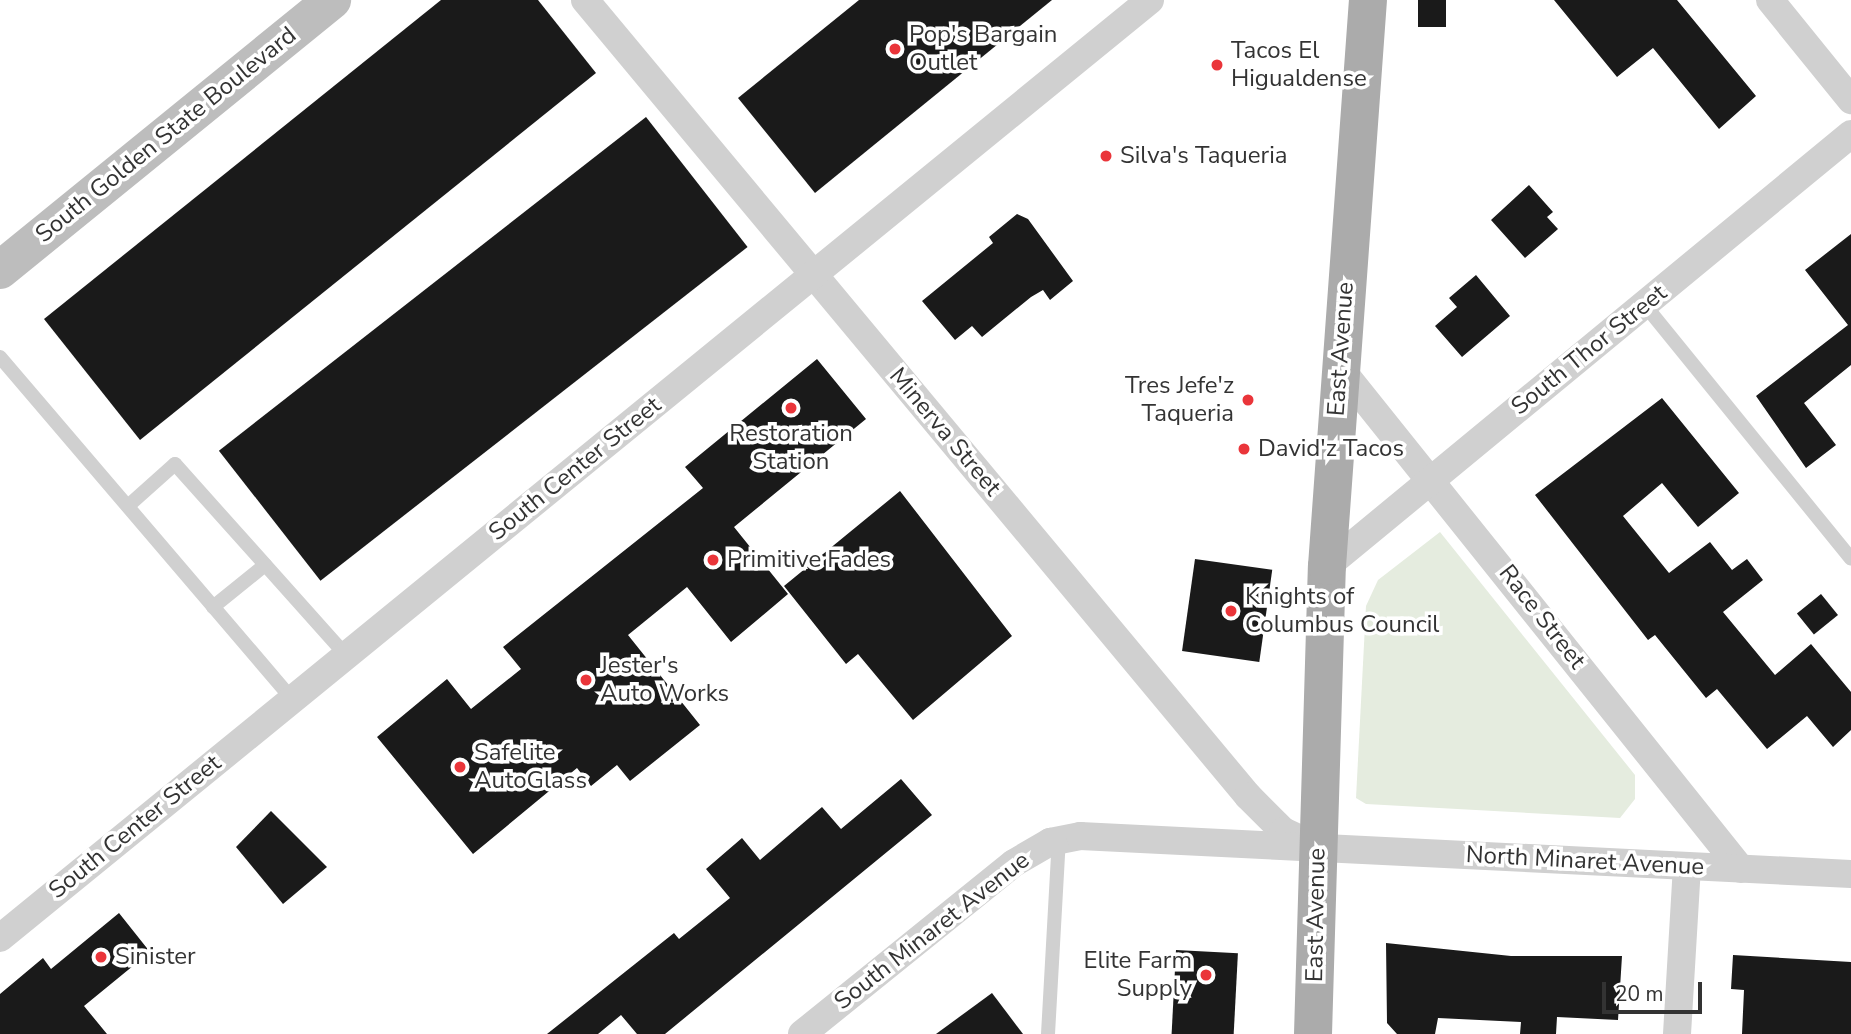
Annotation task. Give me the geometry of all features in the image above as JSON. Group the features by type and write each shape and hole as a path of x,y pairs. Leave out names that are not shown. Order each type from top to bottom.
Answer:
{"main road":[{"name":"South Golden State Boulevard","path":"0,270 331,0"},
{"name":"East Avenue","path":"1312,1034 1327,566 1339,367 1368,0"}],"street":[{"name":"Minerva Street","path":"585,0 1248,796 1283,831 1319,848"},
{"name":"South Center Street","path":"0,938 1150,0"},
{"path":"1770,0 1851,100"},
{"name":"South Thor Street","path":"1327,566 1851,134"},
{"name":"Race Street","path":"1339,367 1432,478 1741,869"},
{"path":"1236,843 1249,818 1248,796"},
{"name":"South Minaret Avenue","path":"802,1034 1004,869 1059,839 1236,843 1319,848"},
{"name":"North Minaret Avenue","path":"1319,848 1851,874"},
{"path":"1677,1034 1687,866"}],"lane":[{"path":"1644,304 1851,559"},
{"path":"3,366 128,506 292,699"},
{"path":"128,506 175,464 346,655"},
{"path":"214,607 265,565"},
{"path":"1048,1034 1059,839"}],"shaded area":[{"path":"1440,532 1635,775 1635,799 1620,818 1366,804 1356,798 1366,606 1378,580"}],"building":[{"path":"441,0 538,0 596,73 140,440 44,319"},
{"name":"Pop's Bargain Outlet","path":"859,0 1052,0 815,193 738,98"},
{"path":"1418,0 1446,0 1446,27 1418,27"},
{"path":"1554,0 1677,0 1756,96 1719,129 1653,48 1617,77"},
{"path":"646,117 748,247 320,581 219,451"},
{"path":"1529,185 1553,212 1547,217 1558,229 1525,258 1491,220"},
{"path":"1017,214 1028,219 1073,281 1050,300 1043,290 1031,297 982,337 972,326 955,340 922,301 993,243 989,237"},
{"path":"1851,234 1851,365 1804,403 1836,445 1806,468 1756,396 1848,325 1805,270"},
{"path":"1476,275 1510,316 1462,357 1435,326 1457,307 1449,298"},
{"path":"817,359 866,419 734,527 788,594 731,642 687,587 628,635 700,725 630,781 617,765 591,786 577,768 473,854 377,737 447,679 471,709 521,669 503,647 703,488 685,467"},
{"path":"1662,398 1739,493 1698,527 1662,483 1623,516 1669,573 1710,542 1732,570 1747,559 1763,580 1723,612 1775,675 1811,644 1851,692 1851,730 1833,747 1807,716 1767,749 1717,689 1706,698 1655,635 1648,640 1535,495"},
{"path":"900,491 1012,636 913,720 858,654 846,664 784,586"},
{"name":"Knights of Columbus Council","path":"1195,559 1272,570 1259,662 1182,651"},
{"path":"1821,594 1838,615 1814,634 1797,614"},
{"path":"901,779 932,815 665,1034 637,1034 621,1015 598,1034 547,1034 674,933 679,939 730,898 706,869 742,838 760,860 822,807 841,829"},
{"path":"271,811 327,867 283,904 236,847"},
{"path":"119,913 150,952 84,1006 107,1034 0,1034 0,994 43,958 51,969"},
{"path":"1386,943 1511,956 1622,956 1618,1020 1557,1017 1556,1034 1520,1034 1521,1022 1438,1018 1435,1034 1397,1034 1387,1023"},
{"path":"1176,950 1238,953 1234,1034 1172,1034"},
{"path":"1733,955 1851,962 1851,1034 1742,1034 1744,990 1731,989"},
{"path":"992,993 1023,1034 936,1034"}],"place":[{"name":"Pop's Bargain Outlet","path":"895,49"},
{"name":"Tacos El Higualdense","path":"1217,65"},
{"name":"Silva's Taqueria","path":"1106,156"},
{"name":"Tres Jefe'z Taqueria","path":"1248,400"},
{"name":"Restoration Station","path":"791,408"},
{"name":"David'z Tacos","path":"1244,449"},
{"name":"Primitive Fades","path":"713,560"},
{"name":"Knights of Columbus Council","path":"1231,611"},
{"name":"Jester's Auto Works","path":"586,680"},
{"name":"Safelite AutoGlass","path":"460,767"},
{"name":"Sinister","path":"101,957"},
{"name":"Elite Farm Supply","path":"1206,975"}]}
